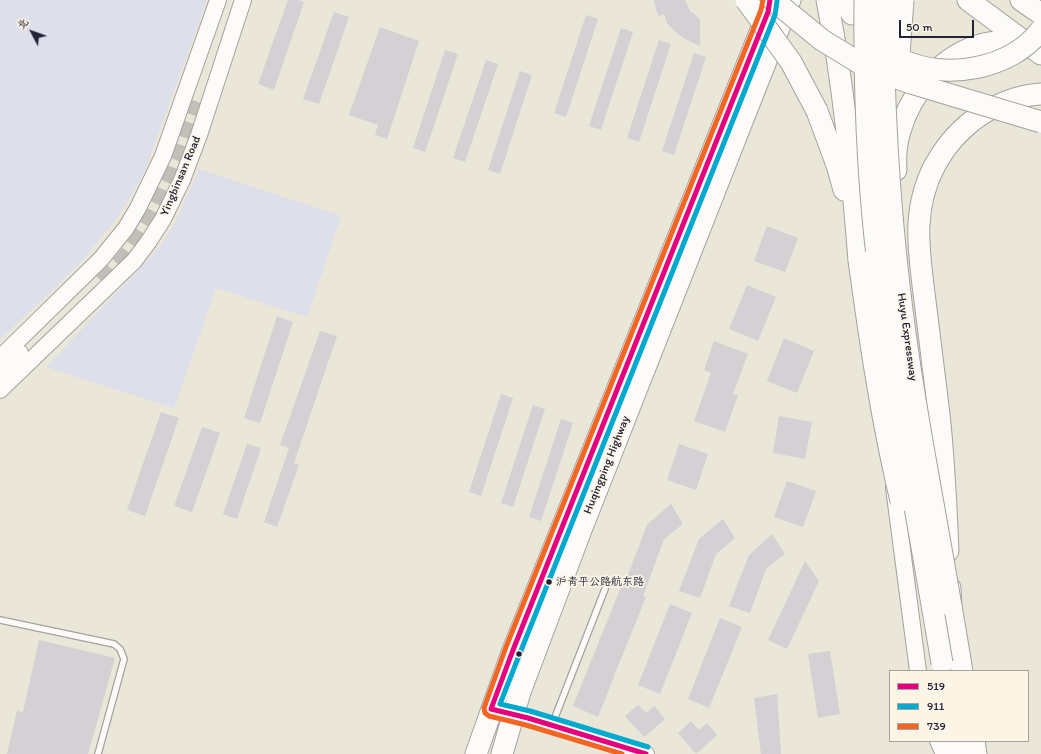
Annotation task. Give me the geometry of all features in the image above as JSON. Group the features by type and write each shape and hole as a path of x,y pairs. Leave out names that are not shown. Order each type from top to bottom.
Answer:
{"highway":[{"path":"746,0 791,62 817,111 837,165 851,214 883,418 907,525 948,668"},
{"path":"786,0 822,40"},
{"name":"Huqingping Highway","path":"502,754 520,692 581,530 790,0"},
{"path":"758,80 778,59 804,0"},
{"path":"827,0 838,59 852,177 859,260"},
{"path":"843,0 858,20 879,43 899,58 918,66 939,70 978,68 999,60 1019,49 1035,37 1041,30"},
{"name":"Huyu Expressway","path":"864,0 867,119 880,287 893,374 948,668"},
{"name":"Huyu Expressway","path":"883,0 883,46 890,198 899,285 911,371 962,670"},
{"path":"890,198 903,0"},
{"path":"968,0 1020,40 1041,54"},
{"path":"1021,0 1041,14"},
{"path":"772,3 778,4 822,40 866,67 911,84 1041,122"},
{"name":"Huqingping Highway","path":"476,754 513,650 772,3"},
{"path":"920,456 928,420 915,309 896,175 895,153 900,131 911,106 921,89 944,64 966,50 984,44 1020,40"},
{"path":"951,606 943,457 919,252 921,200 929,177 943,151 957,132 982,113 1011,100 1041,94"},
{"path":"973,742 976,754"},
{"path":"943,747 957,754"}],"street":[{"name":"Yingbinsan Road","path":"0,358 102,259 126,228 138,208 162,156 218,0"},
{"path":"188,85 183,104 184,112 192,116 200,114 234,0"},
{"name":"Yingbinsan Road","path":"0,390 134,261 149,241 163,218 182,180 204,102 243,0"},
{"path":"839,0 855,190 918,670"},
{"path":"857,0 867,45 886,236 945,621 948,668"},
{"path":"0,373 78,295 119,250 129,236 141,214 162,156 170,148 176,147 183,149 187,155 182,180"},
{"path":"492,709 552,725 646,754"}],"lane":[{"path":"552,725 604,589"},
{"path":"0,620 114,644 120,649 124,659 98,754"}],"shaded area":[{"path":"0,0 207,0 144,173 120,214 83,260 0,340"},
{"path":"199,169 341,216 307,317 216,288 174,408 46,367 161,245 175,223"}],"building":[{"path":"288,0 298,0 304,2 274,90 258,84"},
{"path":"654,0 685,0 690,11 700,19 700,46 685,39 673,30 667,23 664,14 659,16"},
{"path":"334,12 349,17 319,104 303,99"},
{"path":"586,15 598,19 566,117 554,113"},
{"path":"380,27 419,41 387,139 375,135 378,125 349,115"},
{"path":"621,28 633,32 601,130 589,126"},
{"path":"659,40 671,44 639,142 627,138"},
{"path":"445,50 458,54 425,152 413,148"},
{"path":"694,53 706,57 674,155 662,151"},
{"path":"486,60 498,64 465,162 453,158"},
{"path":"520,71 532,75 500,174 488,170"},
{"path":"767,226 798,238 785,272 754,261"},
{"path":"747,285 776,297 758,341 729,329"},
{"path":"277,316 293,322 260,423 244,418"},
{"path":"320,331 337,336 294,463 299,465 277,527 264,522 289,448 280,445"},
{"path":"784,338 814,351 797,393 767,381"},
{"path":"714,341 748,354 733,394 738,395 725,432 694,421 711,373 704,370"},
{"path":"501,394 513,398 481,496 469,492"},
{"path":"533,405 545,409 513,507 501,503"},
{"path":"161,412 179,418 145,516 127,510"},
{"path":"779,416 812,422 805,459 773,453"},
{"path":"561,419 573,423 541,521 529,517"},
{"path":"202,427 220,433 192,512 174,506"},
{"path":"247,444 261,448 237,519 223,514"},
{"path":"679,444 708,454 696,490 667,480"},
{"path":"787,481 816,491 803,527 774,517"},
{"path":"671,504 683,524 664,539 643,596 646,597 614,676 612,676 614,677 598,717 573,706 621,587 623,588 647,525"},
{"path":"723,519 735,538 716,554 700,598 679,591 699,539"},
{"path":"772,534 785,554 766,569 750,613 729,606 749,555"},
{"path":"805,561 819,581 787,649 768,640"},
{"path":"670,604 692,613 660,694 638,685"},
{"path":"720,618 742,627 709,708 688,699"},
{"path":"39,640 115,658 88,754 7,754 17,711 23,712"},
{"path":"830,651 840,714 818,718 808,654"},
{"path":"777,694 781,754 761,754 754,698"},
{"path":"638,705 646,713 654,706 665,719 644,737 625,716"},
{"path":"691,721 699,730 707,723 717,735 696,754 678,733"}],"tunnel":[{"path":"102,282 132,248 146,226 164,192 198,102"}],"transit line":[{"name":"739","path":"622,754 526,725 489,716 485,713 484,708 506,647 761,10 763,0"},
{"name":"519","path":"646,754 528,718 491,709 513,650 768,12 770,0"},
{"name":"911","path":"648,747 530,711 500,704 775,15 777,1"}],"place":[{"name":"沪青平公路航东路","path":"549,582"}]}
